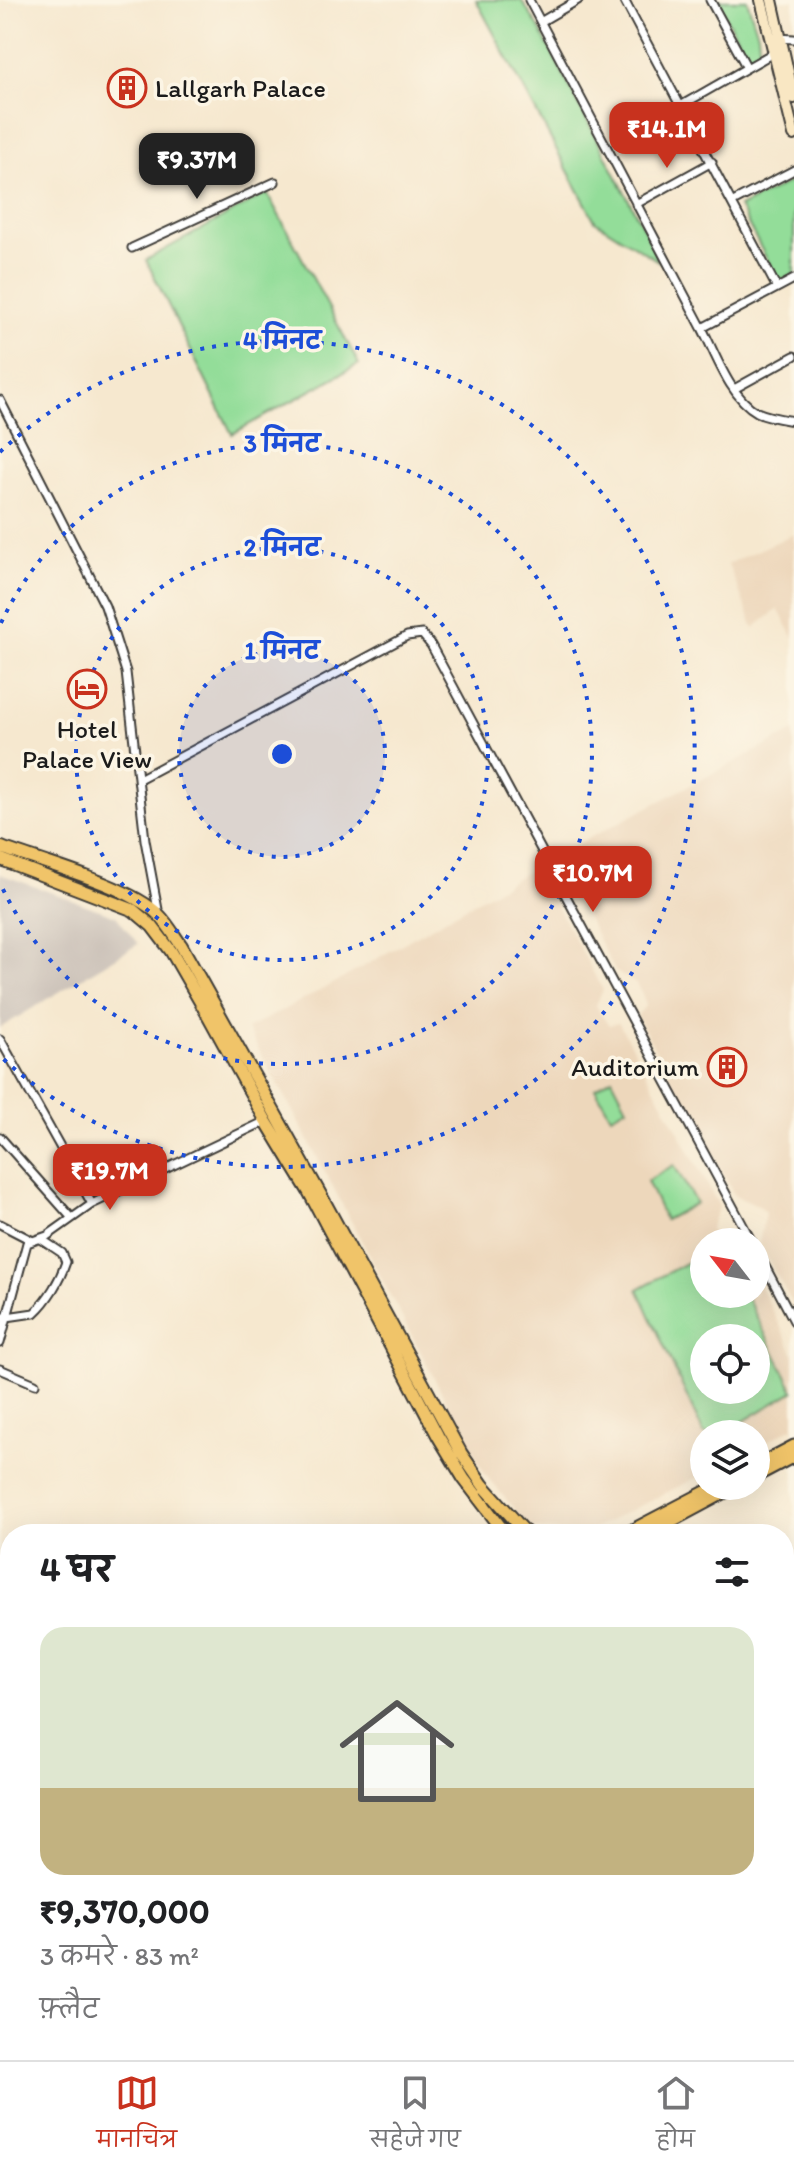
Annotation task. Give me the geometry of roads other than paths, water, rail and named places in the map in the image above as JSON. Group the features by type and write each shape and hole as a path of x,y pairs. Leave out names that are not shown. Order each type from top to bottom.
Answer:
{"main road":[{"path":"0,847 100,883 137,900 159,915 181,945 461,1453 483,1485 518,1524"},
{"path":"0,859 133,910 152,926 171,951 309,1192 438,1436 464,1479 498,1524"},
{"path":"770,1459 794,1446"},
{"path":"770,1469 794,1456"},
{"path":"644,1524 690,1500"},
{"path":"666,1524 711,1500"}],"street":[{"path":"529,0 734,389 755,411 794,421"},
{"path":"542,21 578,0"},
{"path":"624,0 777,288"},
{"path":"710,0 747,68"},
{"path":"761,0 794,98"},
{"path":"766,22 777,3"},
{"path":"777,3 773,53 794,135"},
{"path":"776,38 794,39"},
{"path":"682,105 773,53"},
{"path":"636,204 712,162"},
{"path":"733,202 794,170"},
{"path":"132,248 275,182"},
{"path":"702,328 794,279"},
{"path":"734,389 794,356"},
{"path":"0,400 105,606 126,672 145,840 159,915"},
{"path":"139,779 407,636 422,634 431,645 744,1228"},
{"path":"0,1039 92,1204"},
{"path":"0,1224 31,1240 41,1239 70,1216 92,1204 266,1121"},
{"path":"0,1137 70,1216"},
{"path":"4,1318 34,1313 47,1299 63,1269 66,1262 62,1253 41,1239"},
{"path":"0,1343 4,1318 25,1247 31,1240"},
{"path":"770,1276 794,1321"},
{"path":"0,1369 35,1384"}],"place":[{"name":"Lallgarh Palace","path":"127,88"},
{"name":"Hotel Palace View","path":"87,689"},
{"name":"Auditorium","path":"727,1067"}]}
